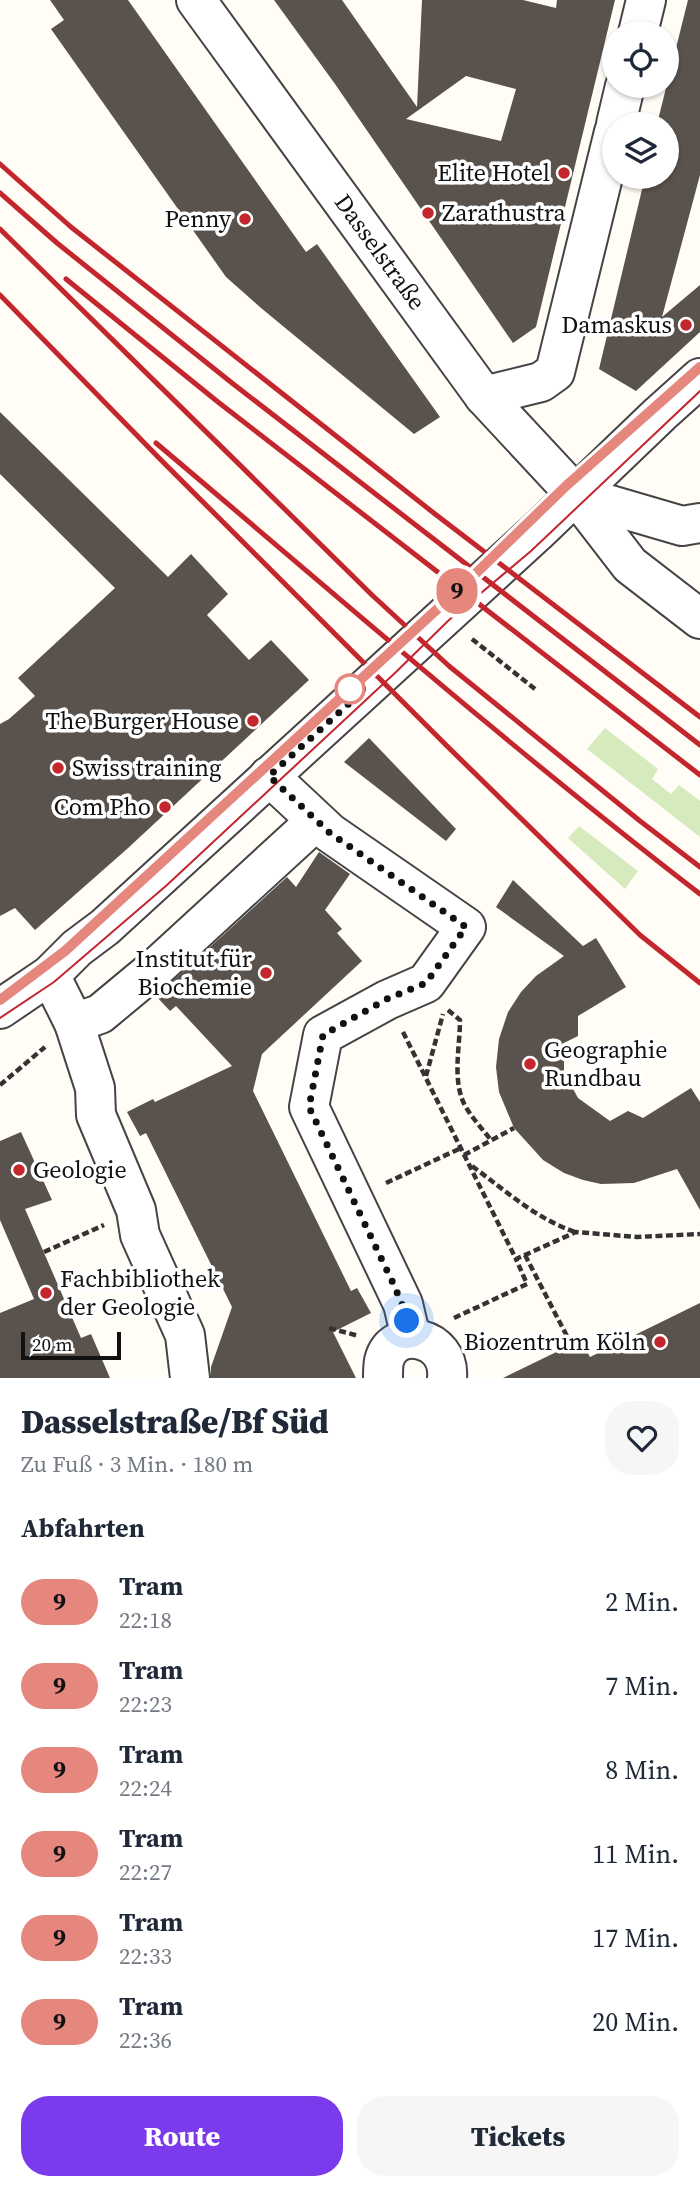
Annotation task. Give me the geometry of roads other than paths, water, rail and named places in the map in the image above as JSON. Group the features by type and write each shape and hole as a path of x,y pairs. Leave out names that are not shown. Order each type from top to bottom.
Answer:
{"street":[{"name":"Dasselstraße","path":"196,0 484,396 576,495 630,565 700,619"},
{"path":"641,21 646,0"},
{"path":"484,396 541,382 555,372 602,181"},
{"path":"0,1009 50,975 576,495 700,378"},
{"path":"576,495 682,526 700,523"},
{"path":"269,776 316,821 340,857 466,927 426,983 387,999 323,1035 309,1107 402,1304 411,1338"},
{"path":"74,1023 100,1014 120,998 316,821"},
{"path":"50,975 74,1023 95,1088 96,1115 136,1210 139,1235 197,1359"},
{"path":"95,1088 120,998"},
{"path":"383,1378 384,1359 394,1345 411,1338 432,1342 443,1353 448,1368 447,1378"}],"tram line":[{"path":"0,1000 65,951 470,579 566,486 700,367"},
{"name":"9","path":"0,1000 65,951 470,579 566,486 700,367"},
{"path":"0,1018 54,982 167,885 449,620 531,551 700,391"}],"railway":[{"path":"0,164 71,227 435,514 700,717"},
{"path":"0,193 57,243 232,383 700,745"},
{"path":"0,229 372,595 449,666 700,867"},
{"path":"66,279 218,402 700,775"},
{"path":"0,295 448,747 640,935 700,983"},
{"path":"156,443 493,728 700,894"}],"place":[{"name":"Elite Hotel","path":"564,173"},
{"name":"Zarathustra","path":"428,213"},
{"name":"Penny","path":"245,219"},
{"name":"Damaskus","path":"686,325"},
{"name":"The Burger House","path":"253,721"},
{"name":"Swiss training","path":"58,768"},
{"name":"Com Pho","path":"165,807"},
{"name":"Institut für Biochemie","path":"266,973"},
{"name":"Geographie Rundbau","path":"530,1064"},
{"name":"Geologie","path":"19,1170"},
{"name":"Fachbibliothek der Geologie","path":"46,1293"},
{"name":"Biozentrum Köln","path":"660,1342"}]}
